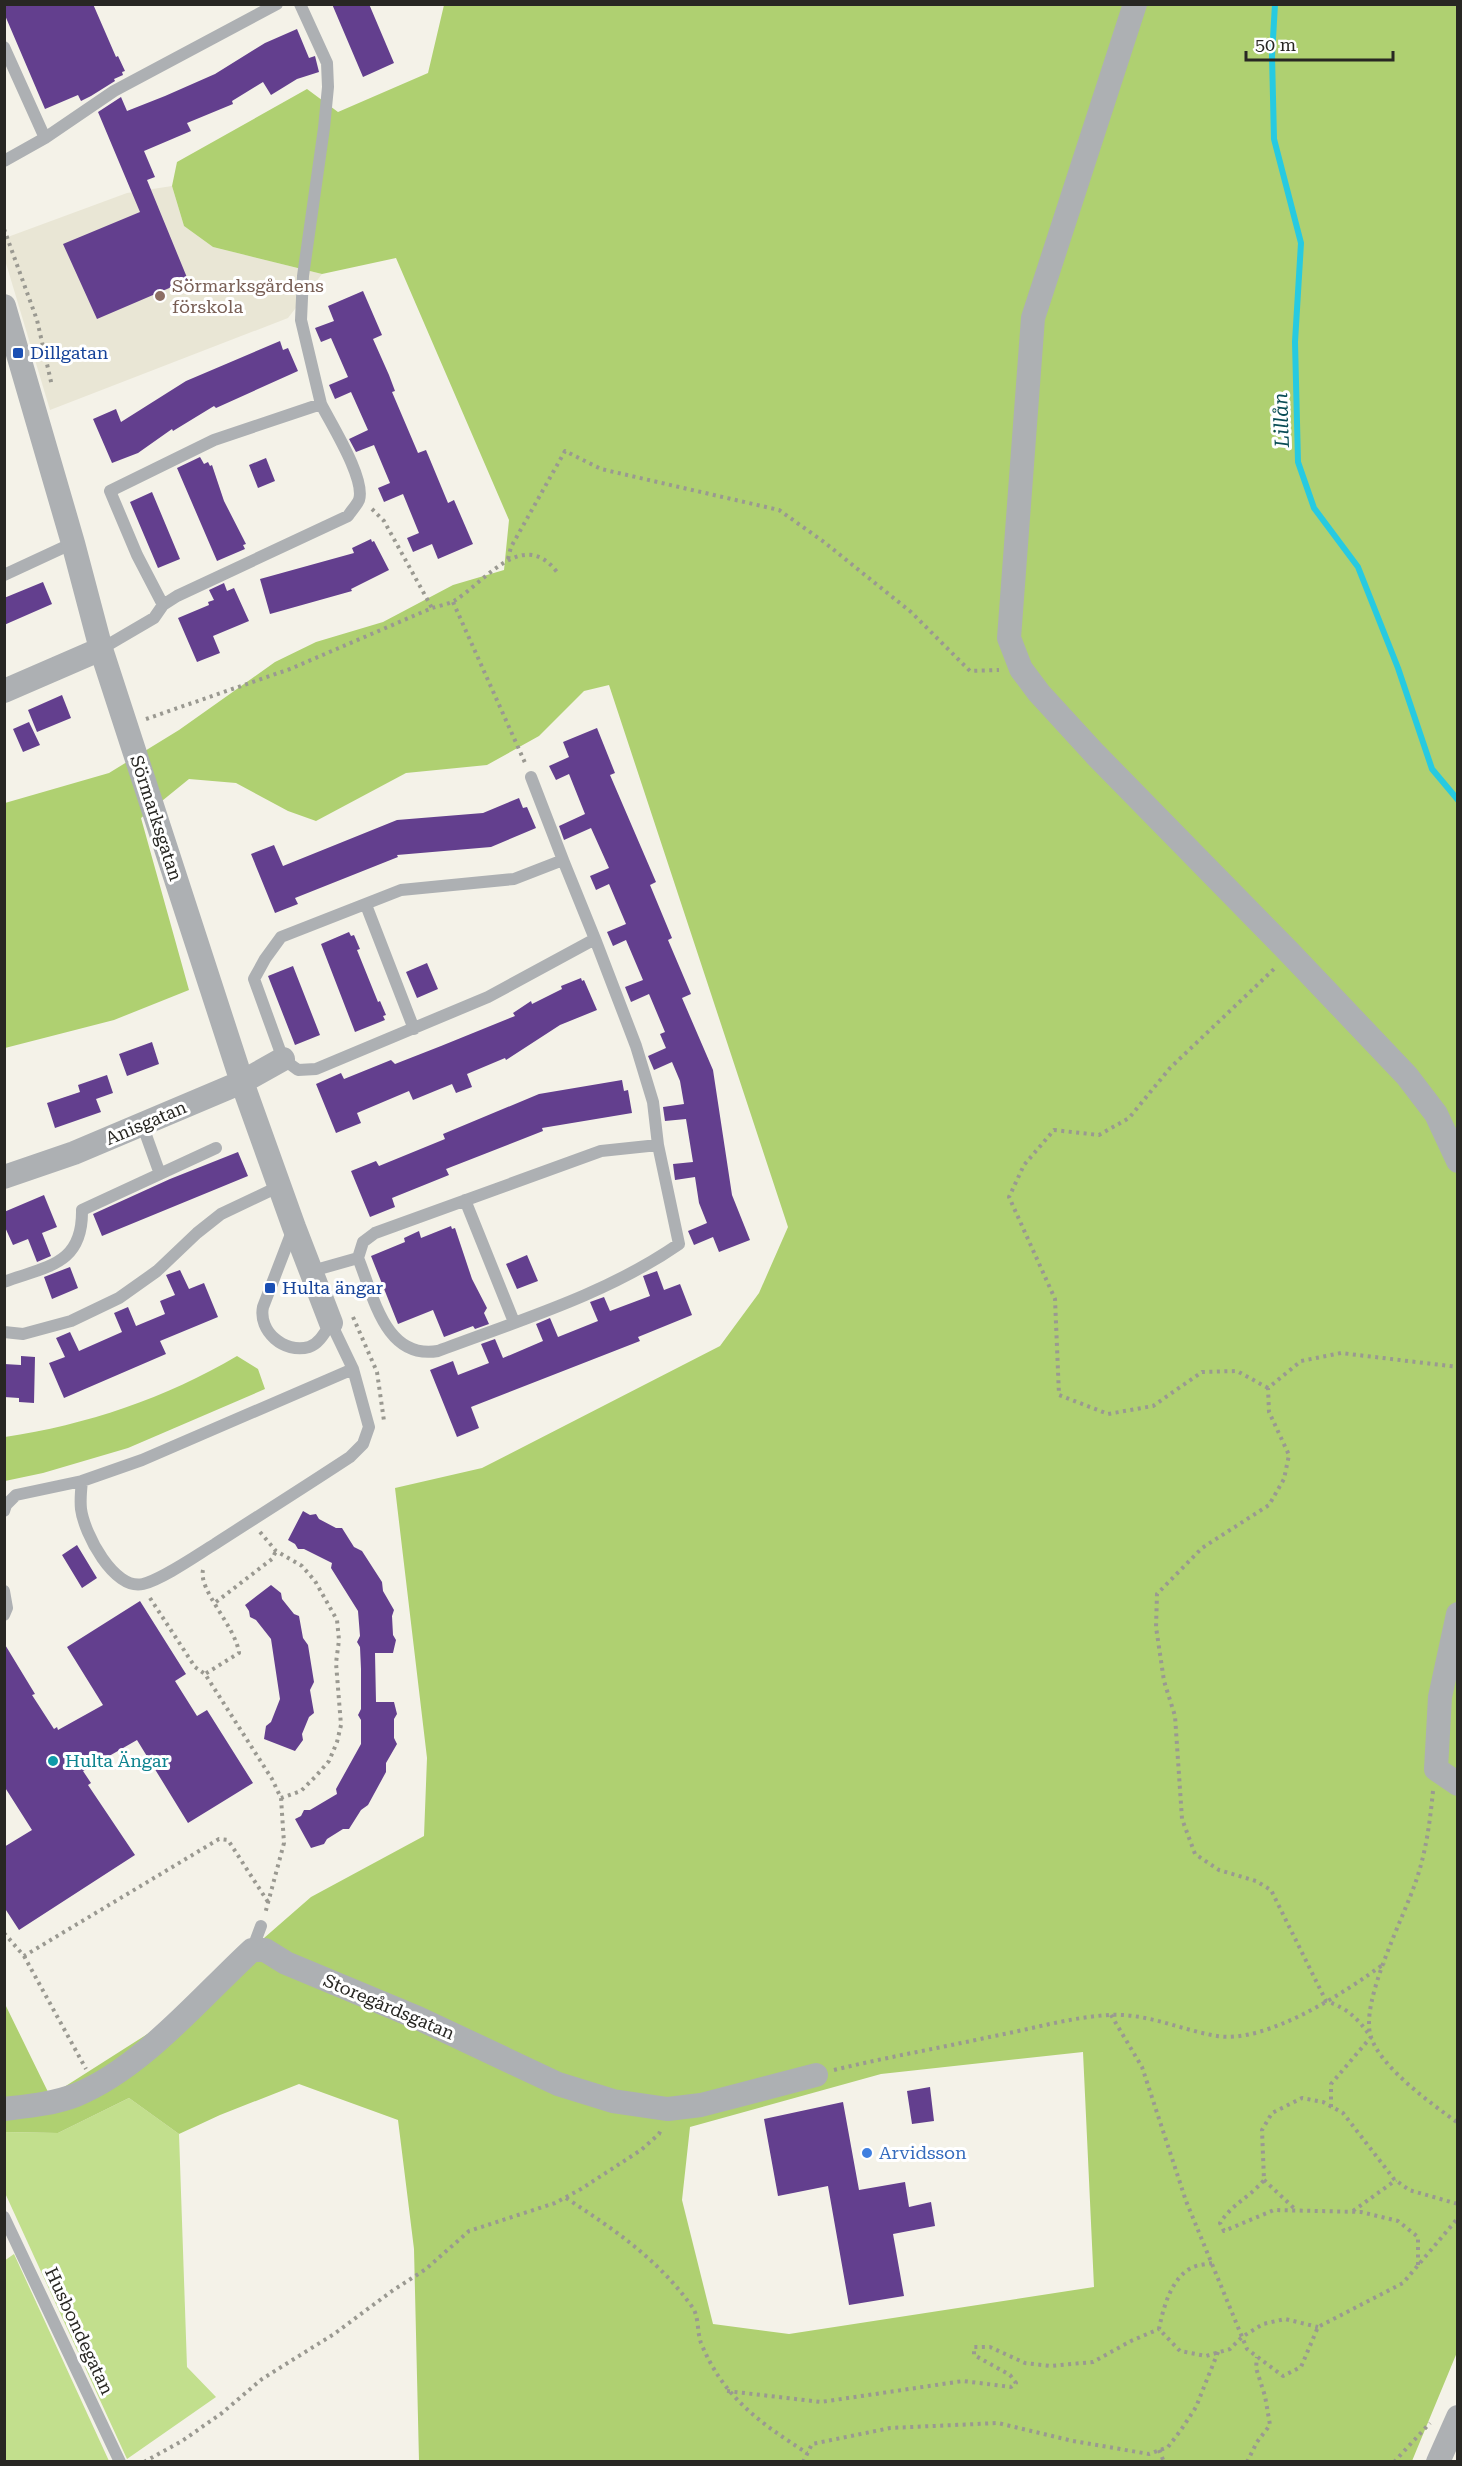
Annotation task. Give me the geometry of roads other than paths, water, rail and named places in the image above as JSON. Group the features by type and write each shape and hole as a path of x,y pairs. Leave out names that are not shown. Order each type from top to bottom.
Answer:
{"street":[{"path":"1135,4 1033,318 1009,638 1021,669 1039,693 1095,754 1407,1076 1436,1114 1458,1161"},
{"name":"Sörmarksgatan","path":"4,306 73,543 101,649 242,1082 331,1323"},
{"path":"4,691 101,649"},
{"name":"Anisgatan","path":"4,1177 74,1153 242,1082 283,1059"},
{"path":"1458,1614 1440,1697 1436,1769 1458,1784"},
{"path":"4,2109 47,2104 77,2095 131,2063 252,1950"},
{"name":"Storegårdsgatan","path":"252,1950 265,1950 286,1963 418,2018 558,2084 613,2101 668,2109 700,2105 816,2075"},
{"path":"1438,2462 1446,2419"}],"lane":[{"path":"4,161 45,138 114,91 277,4"},
{"path":"101,649 153,618 163,605 177,596 348,516 359,501 360,488 355,472 321,404 301,320 303,276 328,87 327,63 300,4"},
{"path":"4,47 45,138"},
{"path":"163,605 137,555 110,492 214,440 321,404"},
{"path":"4,575 73,543"},
{"path":"531,777 636,1046 653,1102 658,1145 679,1244 653,1262 596,1290 438,1350 424,1353 411,1350 389,1334 358,1258 363,1242 375,1233 602,1151 658,1145"},
{"path":"563,860 514,879 401,890 281,937 265,958 254,979 283,1059 298,1070 316,1069 489,997 595,939"},
{"path":"366,905 414,1029"},
{"path":"142,1124 160,1174"},
{"path":"4,1282 58,1262 72,1252 79,1242 82,1210 216,1148"},
{"path":"4,1332 23,1334 71,1321 119,1298 158,1271 197,1233 221,1214 280,1186"},
{"path":"465,1200 514,1322"},
{"path":"294,1227 263,1306 264,1324 277,1341 297,1348 310,1347 319,1341 331,1323"},
{"path":"312,1271 358,1258"},
{"path":"82,1481 81,1510 88,1532 103,1559 115,1574 130,1584 143,1584 212,1546 350,1457 363,1444 369,1427 353,1369 331,1323"},
{"path":"4,1511 6,1505 16,1495 82,1481 142,1460 353,1369"},
{"path":"4,1591 7,1608 4,1615"},
{"path":"252,1950 261,1926"},
{"name":"Husbondegatan","path":"4,2217 120,2462"}],"waterway":[{"name":"Lillån","path":"1275,4 1272,56 1274,139 1301,243 1295,342 1298,462 1314,508 1358,567 1398,668 1432,769 1458,800"}],"place":[{"name":"Sörmarksgårdens förskola","path":"160,296"},
{"name":"Dillgatan","path":"18,353"},
{"name":"Hulta ängar","path":"270,1288"},
{"name":"Hulta Ängar","path":"53,1761"},
{"name":"Arvidsson","path":"867,2153"}]}
